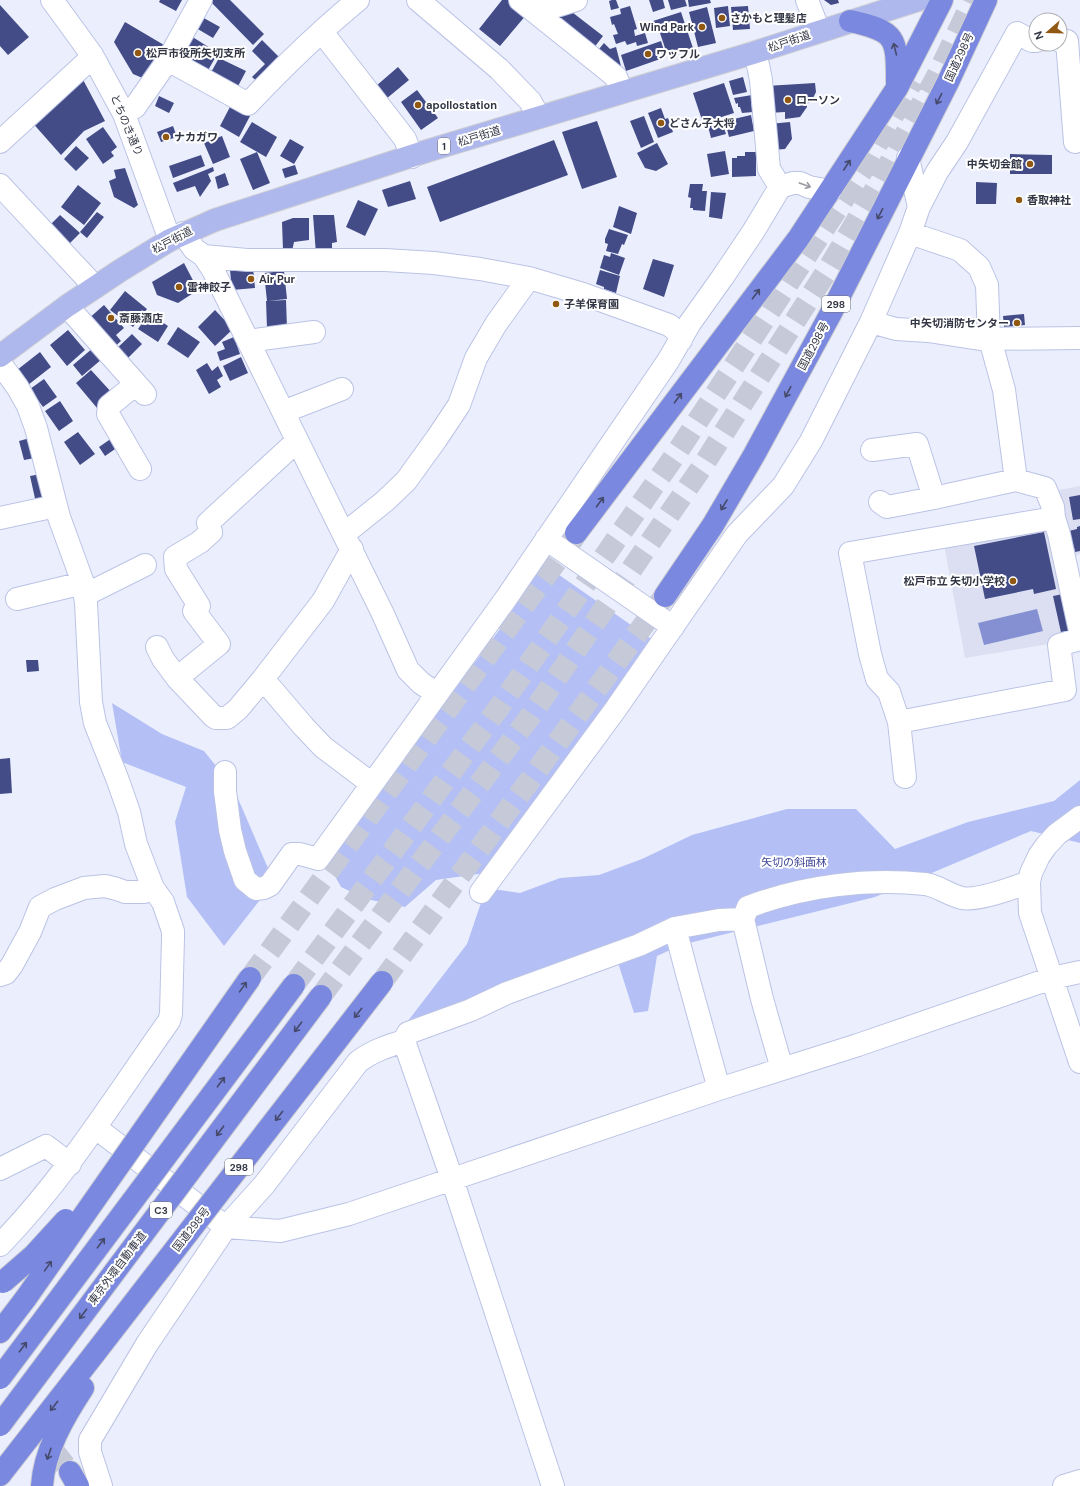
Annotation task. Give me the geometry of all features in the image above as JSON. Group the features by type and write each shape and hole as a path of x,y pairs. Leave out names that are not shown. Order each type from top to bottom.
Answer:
{"highway":[{"path":"576,533 798,239 897,88 942,0"},
{"name":"国道298号","path":"665,596 713,525 754,455 831,313 908,158 948,82 986,0"},
{"path":"850,21 867,25 884,32 893,40 897,53 897,88"},
{"path":"0,1332 26,1298 250,978"},
{"name":"国道298号","path":"98,1356 210,1205 382,982"},
{"name":"C3","path":"0,1378 294,985"},
{"name":"東京外環自動車道","path":"0,1425 321,996"},
{"path":"2,1284 34,1255 92,1187 196,1043 231,1004"},
{"name":"298","path":"0,1475 98,1356"},
{"name":"298","path":"42,1486 47,1460 57,1434 98,1356"}],"main road":[{"name":"松戸街道","path":"0,356 95,287 176,236 215,220 257,205 539,117 753,53 918,0"}],"street":[{"name":"とちのき通り","path":"53,0 92,55 124,114 176,236 204,256 213,270 348,542 408,670 421,683 437,694"},
{"path":"124,114 135,107 168,60 201,0"},
{"path":"168,60 248,104 271,80 358,0"},
{"path":"418,0 499,69 530,101 539,117"},
{"path":"528,6 576,0"},
{"path":"808,0 819,31"},
{"path":"528,6 616,77 622,92"},
{"path":"322,32 405,138 412,157"},
{"path":"481,892 615,710 737,534 784,486 811,441 871,322 910,233 919,207 937,172 957,142 1017,33 1028,39"},
{"path":"1068,52 1076,142"},
{"path":"753,53 758,65 761,80 769,169 780,187"},
{"path":"0,142 88,61 92,55"},
{"path":"908,158 919,207"},
{"path":"226,772 225,791 230,830 235,851 245,880 256,889 264,888 270,885 292,854 300,854 318,859 505,600 668,361 690,323 753,232 780,187 793,183 800,183 809,187 830,191"},
{"path":"0,185 95,287"},
{"path":"910,233 960,250 979,267 987,285 990,339 1004,390 1016,480"},
{"path":"204,256 247,260 385,260 480,269 529,278 583,294 669,325 677,331 681,340"},
{"path":"157,647 163,660 177,678 216,718 227,718 238,708 263,680 323,601 348,542 385,501 406,481 437,438 459,405 476,358 496,324 529,278"},
{"path":"67,306 141,389 109,406 108,414 140,469"},
{"path":"871,322 896,328 980,339 1080,338"},
{"path":"248,341 314,332"},
{"path":"0,362 18,388 28,406 36,428 56,506 84,589 88,620 91,702 95,723 129,812 136,844 153,888 163,902 173,931 171,1014 169,1021 70,1164 26,1217 0,1245"},
{"path":"283,412 342,389"},
{"path":"177,678 219,644 194,611 200,606 176,569 175,557 200,542 210,532 208,523 297,441"},
{"path":"872,450 917,444 934,498"},
{"path":"880,502 888,507 1016,480 1045,488 1053,507 1054,518 1059,534 1080,631"},
{"path":"0,518 56,506"},
{"path":"905,777 899,722 889,692 877,679 870,654 850,553 1054,518"},
{"path":"546,539 672,628"},
{"path":"17,599 84,589 146,565"},
{"path":"899,722 1065,690 1059,645 1080,639"},
{"path":"263,680 323,747 372,784"},
{"path":"1076,824 1057,834 1039,856 1031,873 1029,882 1030,913 1080,1062"},
{"path":"782,1069 762,999 743,919 748,907 766,900 796,892 852,883 884,882 927,884 962,898 971,898 1003,891 1029,882"},
{"path":"0,975 6,973 12,965 30,932 40,907 55,898 84,888 105,886 117,888 125,892 144,892 153,888"},
{"path":"101,1486 90,1452 90,1440 147,1344 226,1227 264,1185 358,1062 366,1056 404,1041 408,1033 471,1010 507,993 639,946 675,928 720,920 743,919"},
{"path":"675,928 719,1089"},
{"path":"96,1128 226,1227 280,1231 349,1214 719,1089 858,1045 1052,978 1080,972"},
{"path":"404,1041 452,1179 553,1486"},
{"path":"0,1169 46,1146 70,1164"},
{"path":"1064,1486 1080,1481"}],"shaded area":[{"name":"松戸市立 矢切小学校","path":"1080,486 1080,554 1069,557 1080,639 965,658 944,545 1065,519 1059,490"},
{"path":"1037,609 1043,631 984,645 978,623"}],"green space":[{"path":"542,563 654,641 485,873 436,880 405,907 366,899 341,887 326,860 500,629 524,588"},
{"path":"112,703 162,734 204,751 233,787 274,882 224,946 187,897 175,822 186,787 122,762"},
{"name":"矢切の斜面林","path":"1080,780 1080,843 1031,831 875,897 681,945 657,956 648,1011 634,1013 614,950 401,1030 467,944 486,888 520,893 560,878 599,875 642,859 692,835 787,809 856,809 895,849 968,822 1054,801"}],"building":[{"path":"160,0 182,0 176,11 159,2"},
{"path":"209,0 230,0 264,34 253,45"},
{"path":"502,0 510,0 527,14 500,46 479,29"},
{"path":"616,0 619,8 611,10 609,1"},
{"path":"649,0 663,0 665,8 653,12"},
{"path":"668,0 685,0 687,6 671,10"},
{"path":"688,0 710,0 711,3 689,7"},
{"path":"824,0 838,0 839,3 831,5"},
{"path":"0,5 29,37 8,55 0,46"},
{"path":"630,6 637,29 634,30 635,36 645,33 648,43 637,46 636,42 627,45 625,41 616,44 613,35 618,34 614,24 612,25 610,17 621,14 620,9"},
{"path":"728,6 730,26 716,28 714,8"},
{"path":"748,6 750,29 733,30 731,7"},
{"path":"707,7 716,43 698,47 689,12"},
{"path":"568,9 603,36 593,49 557,17 560,13 564,16"},
{"path":"681,12 693,48 672,55 670,50 666,51 659,30 657,31 653,21"},
{"path":"202,17 220,27 213,38 196,28"},
{"path":"125,22 164,45 145,79 133,74 114,42"},
{"path":"191,36 218,53 207,72 180,55"},
{"path":"262,40 282,60 259,83 252,77 265,64 252,51"},
{"path":"661,41 666,57 626,71 621,55"},
{"path":"604,43 610,49 616,47 621,66 615,73 594,55"},
{"path":"219,58 246,71 236,90 209,76"},
{"path":"398,67 409,80 386,99 376,86"},
{"path":"80,74 105,121 84,131 61,155 30,120"},
{"path":"743,77 747,92 733,95 729,81"},
{"path":"724,83 734,113 703,123 693,93"},
{"name":"ローソン","path":"815,83 816,92 813,98 809,98 810,102 807,104 807,107 800,117 785,119 785,112 768,113 766,86"},
{"path":"417,90 438,118 421,130 401,102"},
{"path":"752,95 754,102 751,103 753,112 742,113 734,98"},
{"path":"159,96 174,103 169,113 155,106"},
{"path":"231,105 250,116 239,137 220,126"},
{"path":"661,108 665,119 668,118 673,132 658,138 648,113"},
{"path":"751,115 754,131 729,137 725,121"},
{"path":"644,116 654,142 641,148 630,121"},
{"path":"597,121 617,177 582,189 562,132"},
{"path":"252,122 277,137 266,157 240,142"},
{"path":"722,122 726,134 711,138 708,126"},
{"path":"790,122 792,139 785,149 773,150 769,124"},
{"path":"173,126 177,137 161,142 157,132"},
{"path":"103,127 117,147 111,152 114,156 103,164 86,139"},
{"path":"222,136 230,157 213,164 204,143"},
{"path":"290,139 304,147 294,164 280,156"},
{"path":"554,140 568,175 440,222 427,187"},
{"path":"657,143 668,164 656,171 645,168 637,153"},
{"path":"76,146 89,158 76,171 64,159"},
{"path":"725,151 729,174 711,177 707,154"},
{"path":"257,152 270,183 253,190 240,159"},
{"path":"745,152 758,152 758,159 756,159 756,176 732,177 732,158 737,158 737,156 745,156"},
{"path":"1010,154 1052,155 1052,174 1010,174"},
{"path":"201,155 205,166 173,178 169,166"},
{"path":"295,165 298,174 285,178 282,169"},
{"path":"213,167 214,171 208,174 211,181 200,197 195,186 177,192 173,183"},
{"path":"125,168 138,205 134,208 114,197 109,181 116,178 114,170"},
{"path":"225,173 229,185 218,189 215,177"},
{"path":"410,181 416,199 388,207 382,190"},
{"path":"976,182 997,183 996,204 976,204"},
{"path":"690,184 703,184 702,191 707,191 705,211 693,210 693,208 690,208 691,198 688,197"},
{"path":"78,185 101,203 84,225 61,207"},
{"path":"711,192 726,193 722,219 709,217"},
{"path":"358,200 378,209 365,236 346,227"},
{"path":"619,206 637,213 631,234 613,227"},
{"path":"97,212 104,217 87,238 80,232"},
{"path":"60,215 80,233 69,244 49,226"},
{"path":"313,215 334,215 337,242 332,243 332,252 316,254"},
{"path":"293,218 309,218 309,240 294,242 292,251 283,250 282,222"},
{"path":"609,229 628,235 618,254 606,251 608,244 605,243 605,239"},
{"path":"611,253 625,258 619,275 600,268 604,255 610,257"},
{"path":"653,259 674,265 664,297 643,289"},
{"path":"184,263 198,290 178,303 157,295 152,282"},
{"path":"253,268 255,288 232,290 230,270"},
{"path":"600,270 620,276 616,293 604,289 604,287 596,284"},
{"path":"284,271 287,299 267,301 264,273"},
{"path":"125,291 147,309 133,327 110,310"},
{"path":"286,300 287,328 267,328 266,301"},
{"path":"104,305 124,328 116,335 121,341 112,349 87,320"},
{"path":"215,310 233,329 215,346 198,327"},
{"path":"149,313 168,326 158,342 138,329"},
{"path":"1024,314 1025,325 1004,327 1003,316"},
{"path":"178,327 200,342 188,358 167,344"},
{"path":"68,330 85,350 67,366 50,345"},
{"path":"132,334 142,344 123,363 113,352"},
{"path":"234,337 240,354 220,361 217,352 225,349 222,342"},
{"path":"93,348 102,359 82,376 73,365"},
{"path":"40,352 51,367 28,385 17,370"},
{"path":"241,357 248,373 230,381 223,366"},
{"path":"207,363 212,371 218,366 223,376 217,380 221,387 209,394 196,370"},
{"path":"91,370 113,394 97,408 76,383"},
{"path":"44,379 57,397 43,407 30,389"},
{"path":"60,401 73,421 59,431 45,411"},
{"path":"78,432 95,454 80,465 64,442"},
{"path":"30,438 35,458 24,460 19,441"},
{"path":"112,438 118,447 105,456 99,447"},
{"path":"41,474 47,500 36,503 30,476"},
{"path":"1080,495 1080,519 1073,520 1069,497"},
{"path":"1067,522 1069,531 1077,529 1077,527 1080,526 1080,551 1075,552 1074,548 1068,550 1062,524"},
{"path":"1044,532 1056,589 1034,594 1033,589 985,599 974,546"},
{"path":"1063,594 1072,635 1062,637 1053,596"},
{"path":"26,660 38,660 39,671 27,672"},
{"path":"10,758 12,793 0,794 0,759"}],"tunnel":[{"path":"321,996 529,718 702,467 830,266 879,183 936,78 973,0"},
{"path":"294,985 500,706 676,454 862,171 913,80"},
{"path":"250,978 575,536"},
{"path":"382,982 664,597"},
{"path":"0,1407 21,1421 39,1436 70,1472"}],"place":[{"name":"さかもと理髪店","path":"722,18"},
{"name":"Wind Park","path":"702,27"},
{"name":"松戸市役所矢切支所","path":"138,53"},
{"name":"ワッフル","path":"648,54"},
{"name":"ローソン","path":"788,100"},
{"name":"apollostation","path":"418,105"},
{"name":"どさん子大将","path":"661,123"},
{"name":"ナカガワ","path":"166,137"},
{"name":"中矢切会館","path":"1030,164"},
{"name":"香取神社","path":"1019,200"},
{"name":"Air Pur","path":"251,279"},
{"name":"雷神餃子","path":"179,287"},
{"name":"子羊保育園","path":"556,304"},
{"name":"斎藤酒店","path":"111,318"},
{"name":"中矢切消防センター","path":"1017,323"},
{"name":"松戸市立 矢切小学校","path":"1013,581"}]}
